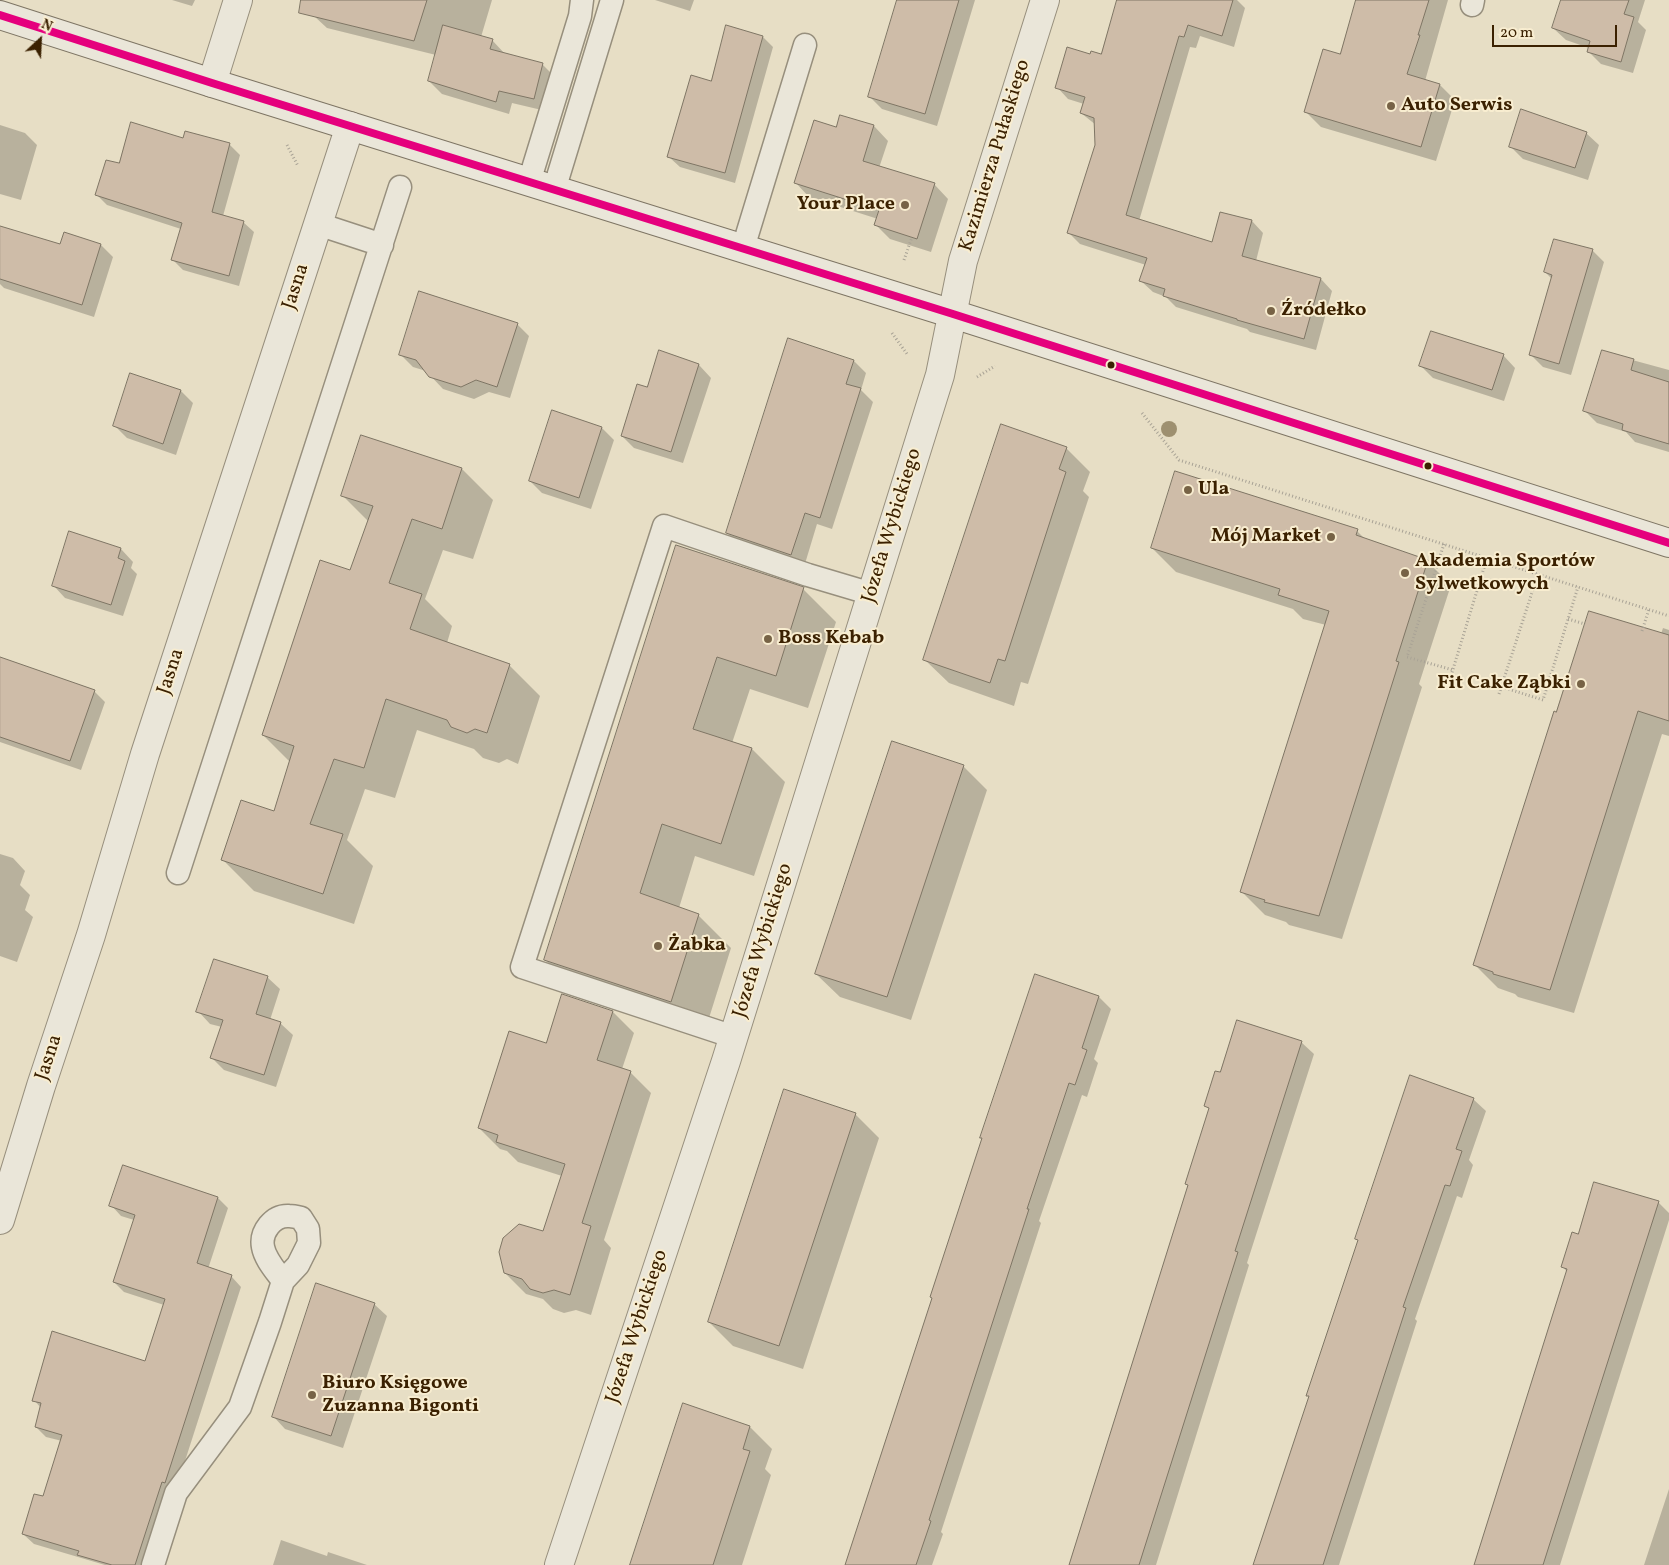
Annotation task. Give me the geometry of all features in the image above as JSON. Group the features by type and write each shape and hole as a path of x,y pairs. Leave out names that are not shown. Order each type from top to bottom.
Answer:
{"street":[{"path":"212,83 238,0"},
{"name":"Kazimierza Pułaskiego","path":"952,314 963,261 1045,0"},
{"path":"0,15 952,314 1669,543"},
{"name":"Jasna","path":"0,1220 41,1086 91,936 145,754 350,126"},
{"name":"Józefa Wybickiego","path":"560,1565 734,1037 940,375 952,314"}],"lane":[{"path":"541,186 582,0"},
{"path":"541,186 612,0"},
{"path":"743,248 805,45"},
{"path":"178,873 400,187"},
{"path":"318,224 382,245"},
{"path":"734,1037 522,967 664,526 872,594"},
{"path":"153,1565 176,1493 240,1407 283,1280"}],"path":[{"path":"903,263 912,237"},
{"path":"1137,407 1178,460 1669,616"},
{"path":"1444,544 1407,657 1453,670"},
{"path":"1450,679 1487,558"},
{"path":"1499,694 1538,574"},
{"path":"1502,687 1543,700 1578,587"},
{"path":"1642,631 1649,609"},
{"path":"1568,619 1584,624"}],"building":[{"path":"301,0 427,0 414,41 299,13"},
{"path":"897,0 959,0 925,114 868,97"},
{"path":"1117,0 1233,0 1222,36 1188,25 1184,37 1179,36 1126,215 1212,242 1220,212 1252,220 1242,256 1321,278 1304,339 1163,296 1165,289 1139,281 1147,258 1067,233 1095,145 1094,118 1080,113 1085,97 1055,88 1067,47 1090,54 1091,51 1101,54"},
{"path":"1356,0 1429,0 1407,74 1440,84 1421,147 1304,112 1323,49 1340,54"},
{"path":"1561,0 1629,0 1624,14 1634,17 1621,62 1587,52 1590,41 1552,28"},
{"path":"443,25 493,39 490,49 543,63 534,99 499,91 496,102 428,81"},
{"path":"726,25 763,36 725,173 667,157 691,75 711,81"},
{"path":"1521,109 1587,132 1575,168 1509,147"},
{"path":"840,115 874,125 863,161 935,183 917,239 874,225 879,210 794,183 814,120 836,127"},
{"path":"131,122 183,138 185,131 230,143 212,212 244,221 229,276 171,260 182,223 95,195 106,160 119,163"},
{"path":"0,226 60,244 64,232 101,244 82,305 0,279"},
{"path":"1554,239 1593,249 1559,364 1529,355 1552,275 1544,272"},
{"path":"419,291 518,323 497,387 476,380 461,387 429,377 416,360 399,355"},
{"path":"1431,331 1504,354 1492,390 1419,366"},
{"path":"788,338 854,360 846,384 861,388 820,518 805,513 791,555 726,533"},
{"path":"659,350 699,364 671,452 621,436 637,384 647,387"},
{"path":"1602,350 1634,359 1631,370 1669,382 1669,444 1622,430 1623,424 1583,411"},
{"path":"130,373 181,390 163,444 113,426"},
{"path":"552,410 602,427 579,498 529,481"},
{"path":"1001,424 1067,447 1059,469 1066,472 1005,661 998,659 990,683 923,660"},
{"path":"361,435 462,468 442,529 412,519 389,583 422,594 410,629 510,664 487,733 475,729 467,733 451,727 447,720 386,699 364,768 334,759 310,824 343,834 323,894 221,860 241,800 274,811 294,746 262,735 320,560 350,570 373,506 341,496"},
{"path":"1175,471 1358,529 1356,535 1428,560 1396,661 1399,662 1319,916 1264,902 1265,900 1240,892 1329,611 1278,595 1280,589 1151,548"},
{"path":"69,531 121,548 118,558 125,561 111,605 52,586"},
{"path":"676,545 804,587 776,676 717,657 693,729 752,748 721,844 662,824 640,893 699,914 671,1002 544,960"},
{"path":"1589,611 1669,635 1669,721 1638,711 1550,990 1493,974 1493,972 1473,965 1554,711 1556,712"},
{"path":"0,657 95,690 70,761 0,737"},
{"path":"892,741 964,765 887,997 815,974"},
{"path":"214,959 268,976 256,1014 281,1022 264,1075 210,1058 223,1020 196,1012"},
{"path":"1035,974 1099,996 1082,1048 1087,1050 1075,1085 1069,1083 1027,1209 1029,1209 916,1565 845,1565 932,1298 930,1297 982,1138 980,1138"},
{"path":"562,994 613,1011 597,1060 631,1071 582,1223 591,1226 570,1295 554,1290 543,1293 530,1289 522,1279 504,1273 499,1252 503,1238 519,1224 543,1231 565,1164 496,1142 498,1135 478,1128 509,1031 546,1043"},
{"path":"1237,1020 1302,1041 1235,1251 1238,1252 1139,1565 1069,1565 1188,1185 1185,1184 1209,1108 1204,1106 1215,1071 1220,1072"},
{"path":"1410,1075 1474,1098 1456,1149 1462,1151 1450,1186 1445,1185 1403,1307 1406,1308 1323,1565 1253,1565 1309,1396 1306,1396 1358,1240 1355,1239"},
{"path":"784,1089 856,1113 779,1346 708,1322"},
{"path":"123,1165 218,1197 197,1263 232,1275 165,1483 162,1482 135,1565 112,1565 77,1555 79,1551 22,1534 34,1494 43,1496 62,1435 35,1427 41,1403 32,1401 52,1331 145,1361 165,1299 113,1282 135,1215 109,1206"},
{"path":"1594,1182 1659,1201 1543,1565 1474,1565 1567,1269 1561,1267 1572,1232 1578,1234"},
{"path":"316,1283 375,1303 331,1436 272,1417"},
{"path":"683,1403 750,1426 743,1449 750,1451 713,1565 630,1565"}],"transit line":[{"path":"0,15 953,314 1669,543"}],"place":[{"name":"Auto Serwis","path":"1391,106"},
{"name":"Your Place","path":"905,205"},
{"name":"Źródełko","path":"1271,311"},
{"name":"Ula","path":"1188,490"},
{"name":"Mój Market","path":"1331,537"},
{"name":"Akademia Sportów Sylwetkowych","path":"1405,573"},
{"name":"Boss Kebab","path":"768,639"},
{"name":"Fit Cake Ząbki","path":"1581,684"},
{"name":"Żabka","path":"658,946"},
{"name":"Biuro Księgowe Zuzanna Bigonti","path":"312,1395"}]}
